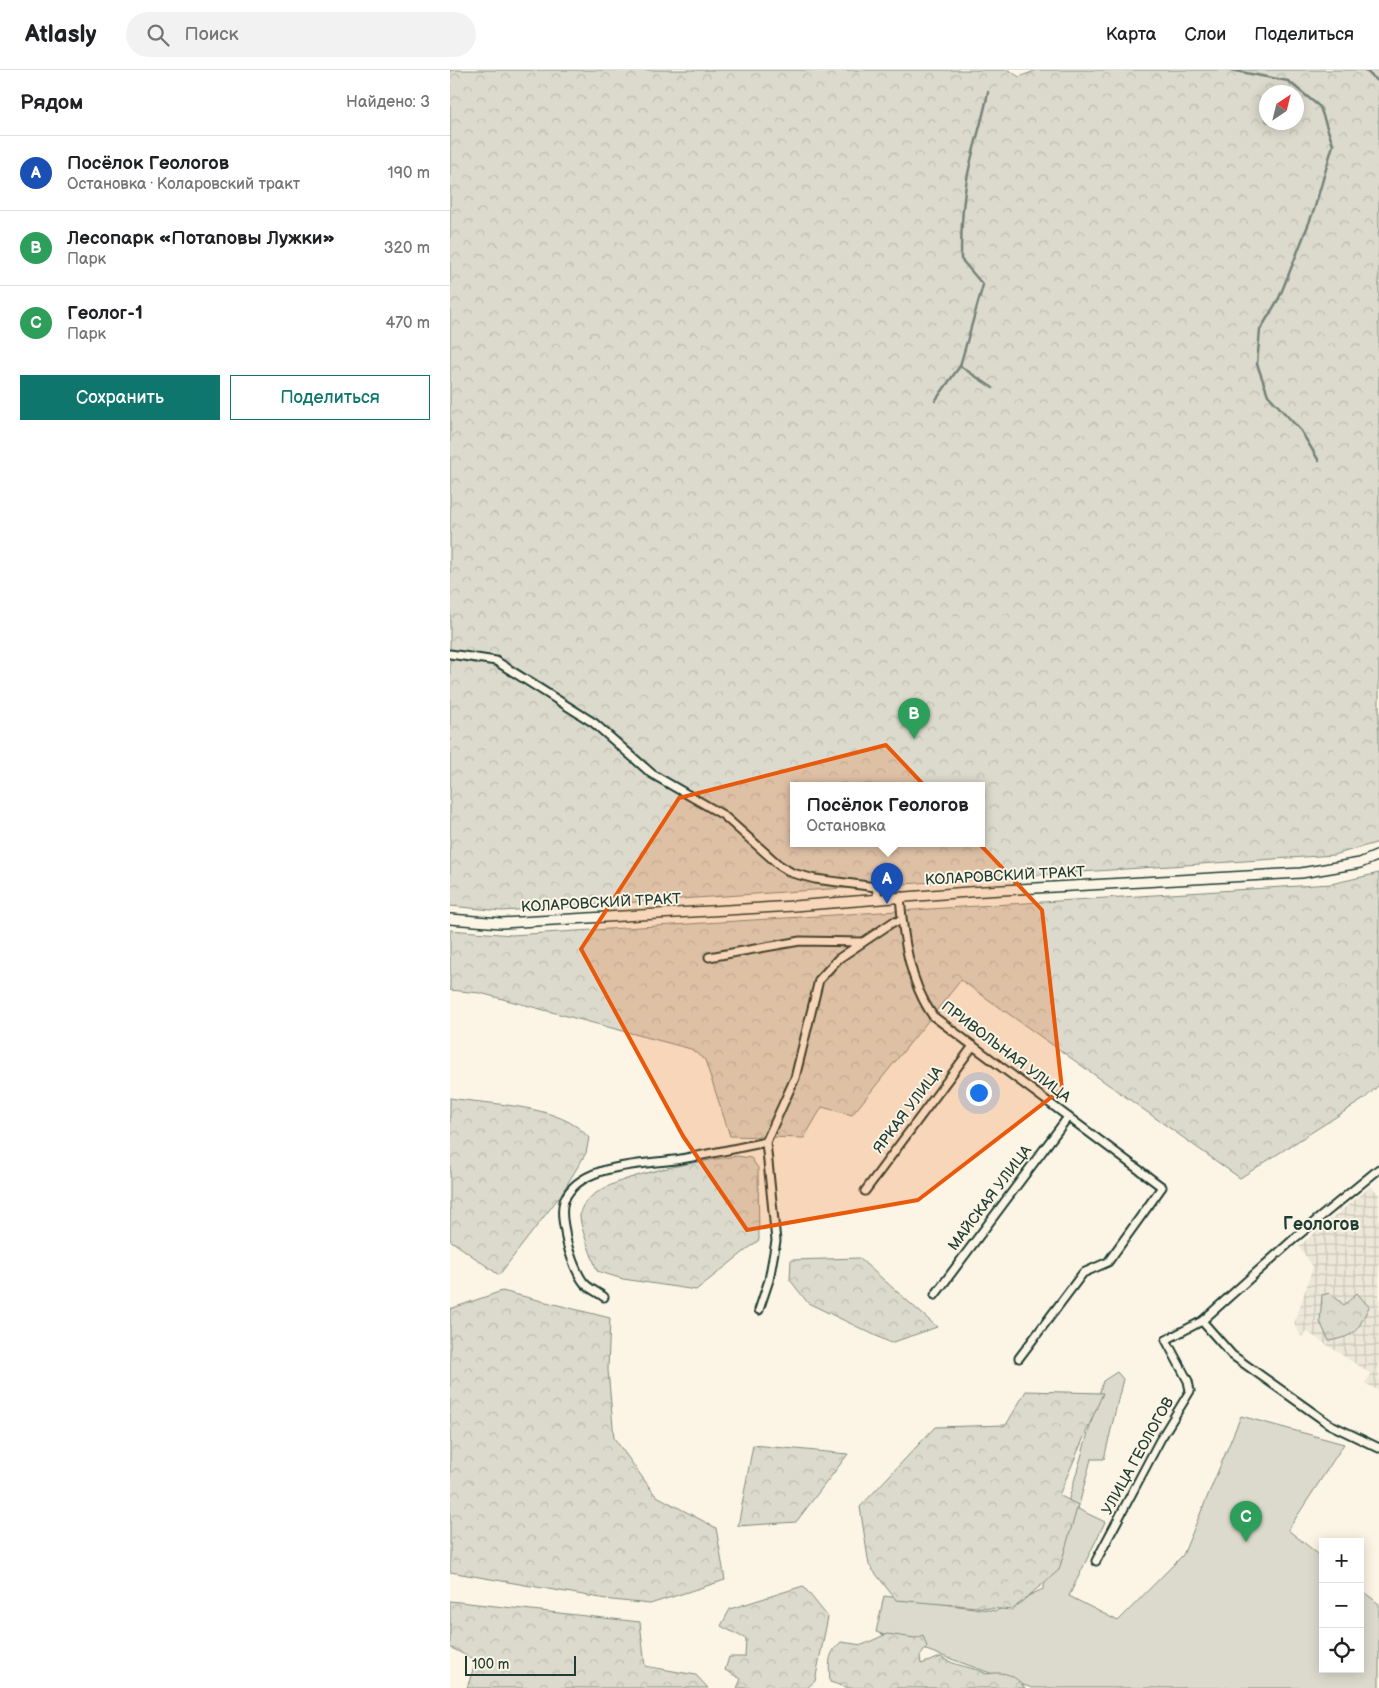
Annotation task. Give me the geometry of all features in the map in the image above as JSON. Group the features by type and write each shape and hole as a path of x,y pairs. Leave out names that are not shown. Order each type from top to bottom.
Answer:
{"street":[{"path":"450,654 496,661 594,723 652,774 723,815 779,865 792,873 815,879 876,887 878,898"},
{"name":"КОЛАРОВСКИЙ ТРАКТ","path":"450,919 501,923 794,906 900,896 1301,873 1360,863 1379,855"},
{"name":"ПРИВОЛЬНАЯ УЛИЦА","path":"900,896 904,938 923,1002 933,1016 1162,1186 1108,1262 1083,1272 1019,1358"},
{"path":"759,1310 769,1280 776,1240 766,1142 795,1078 818,980 838,959 893,922 902,921"},
{"path":"709,957 800,941 863,942"},
{"name":"ЯРКАЯ УЛИЦА","path":"864,1191 973,1046"},
{"name":"МАЙСКАЯ УЛИЦА","path":"935,1295 1068,1117"},
{"path":"604,1297 585,1284 565,1237 562,1215 564,1201 574,1187 590,1175 608,1169 680,1160 766,1142"},
{"name":"УЛИЦА ГЕОЛОГОВ","path":"1096,1561 1160,1440 1190,1391 1188,1381 1166,1340 1202,1321 1296,1237 1379,1170"},
{"path":"1202,1321 1232,1355 1329,1424 1379,1448"}],"highlighted area":[{"path":"886,745 1042,910 1062,1089 918,1200 747,1230 683,1136 581,949 679,798"}],"shaded area":[{"path":"1371,1186 1379,1195 1379,1391 1365,1383 1371,1374 1306,1331 1302,1337 1294,1324 1313,1267 1299,1246"}],"green space":[{"path":"450,70 1009,70 1019,77 1037,70 1379,70 1379,842 1334,855 502,911 450,906"},
{"path":"1379,873 1379,1085 1364,1099 1240,1178 961,980 852,1115 822,1107 804,1138 730,1136 705,1060 691,1049 480,993 450,990 450,930 512,935 1331,884"},
{"path":"450,1098 544,1112 562,1118 577,1127 589,1138 586,1153 560,1196 499,1275 450,1240"},
{"path":"736,1156 751,1158 758,1168 759,1240 696,1290 623,1279 597,1271 584,1235 580,1216 586,1202 600,1190 647,1173"},
{"path":"859,1258 937,1327 891,1343 808,1303 790,1280 791,1260"},
{"path":"502,1291 610,1318 608,1370 614,1438 655,1495 716,1528 725,1580 650,1604 612,1600 450,1572 450,1309"},
{"path":"1330,1293 1344,1305 1357,1293 1369,1307 1355,1331 1346,1337 1329,1341 1320,1322 1322,1295"},
{"path":"1117,1372 1123,1379 1104,1459 1091,1459 1078,1509 1105,1522 1069,1596 1118,1621 1183,1555 1241,1416 1344,1444 1288,1530 1319,1555 1319,1673 1364,1673 1364,1592 1379,1604 1379,1688 1032,1688 876,1632 884,1596 996,1611 1043,1589 1103,1381"},
{"path":"1026,1391 1103,1393 1059,1495 1078,1505 1059,1570 1012,1610 896,1600 869,1565 860,1507 935,1427 1006,1425"},
{"path":"753,1445 848,1454 796,1522 738,1526"},
{"path":"803,1586 828,1617 815,1681 807,1688 737,1688 741,1679 725,1670 729,1657 745,1657 746,1639 721,1626 730,1609"},
{"path":"450,1601 640,1622 645,1666 696,1675 708,1688 467,1688 476,1661 450,1647"},
{"path":"887,1634 915,1638 923,1635 927,1647 920,1656 921,1664 941,1657 952,1663 987,1674 1004,1673 1017,1679 1025,1688 849,1688 830,1682 829,1665 831,1655 836,1646 841,1642 862,1645"}],"waterway":[{"path":"1230,70 1288,81 1320,107 1333,145 1314,210 1292,266 1279,298 1260,330 1257,364 1268,395 1301,431 1319,461"},
{"path":"1365,70 1379,82"},
{"path":"988,92 966,185 961,238 961,259 983,285 960,366 993,388"},
{"path":"935,401 960,366"}],"place":[{"name":"Лесопарк «Потаповы Лужки»","path":"914,739"},
{"name":"Посёлок Геологов","path":"887,904"},
{"name":"Геолог-1","path":"1246,1542"}],"district":[{"name":"Геологов","path":"1321,1224"}]}
